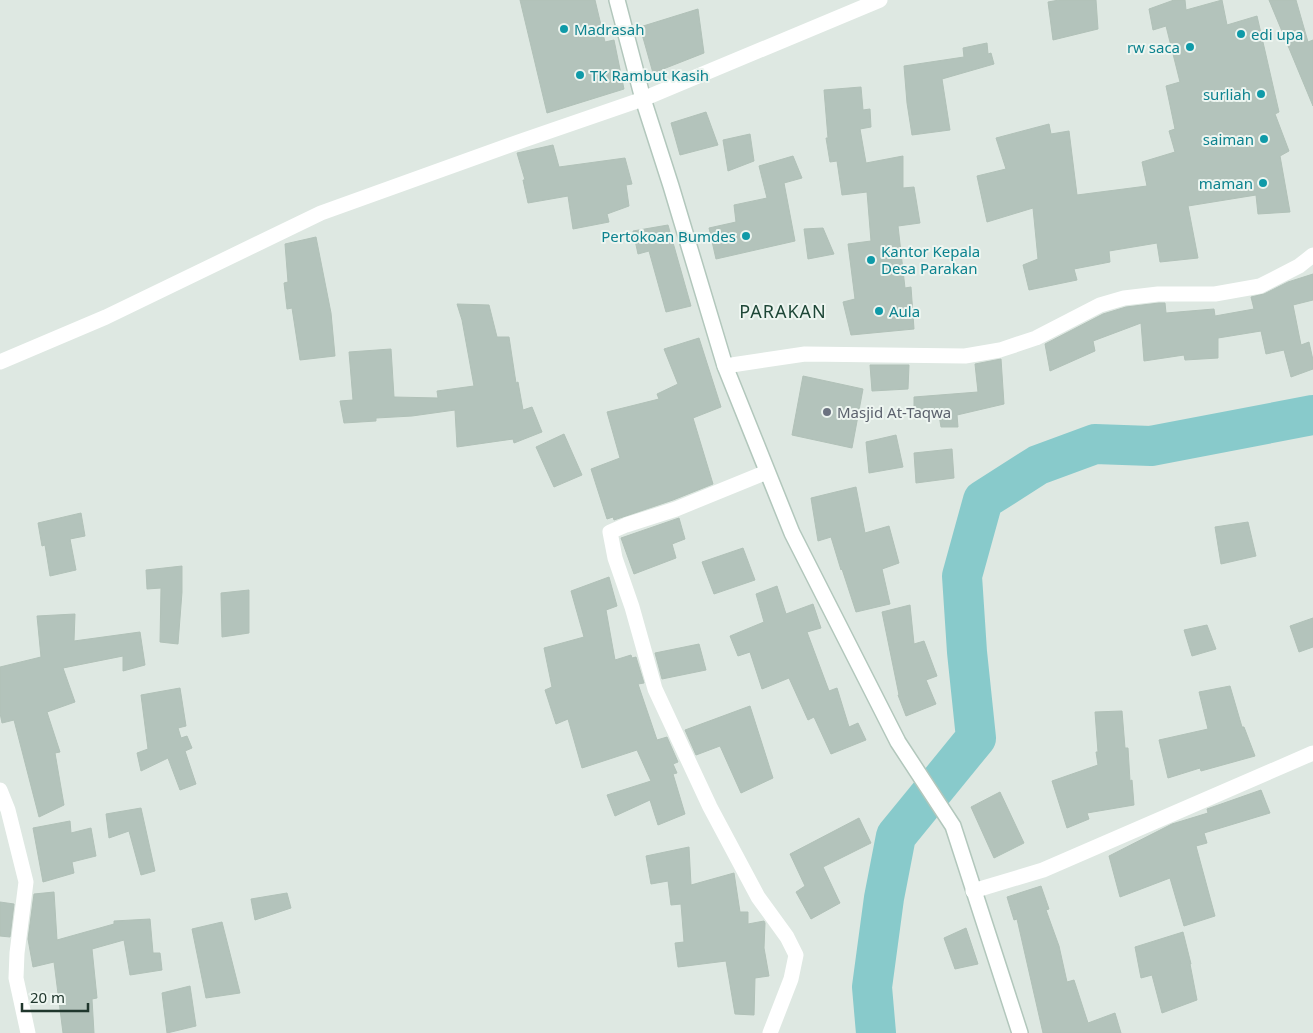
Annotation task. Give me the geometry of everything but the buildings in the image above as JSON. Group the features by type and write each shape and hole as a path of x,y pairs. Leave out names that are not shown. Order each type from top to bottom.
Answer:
{"street":[{"path":"617,0 643,100 725,366 792,533 898,742 953,826 1020,1033"},
{"path":"0,362 106,317 321,212 643,100 880,0"},
{"path":"725,366 805,354 965,356 1000,350 1036,338 1100,305 1124,298 1158,294 1215,294 1260,286 1299,266 1313,255"},
{"path":"767,472 676,509 610,532 615,558 632,607 655,689 710,808 758,897 787,937 796,955 791,980 770,1033"},
{"path":"973,891 1043,870 1313,754"},
{"path":"0,790 8,810 26,882 17,953 16,978 28,1033"}],"waterway":[{"path":"876,1033 872,987 884,898 896,836 976,738 967,652 962,576 983,500 1038,465 1095,444 1151,446 1313,415"}],"place":[{"name":"Madrasah","path":"564,29"},
{"name":"edi upa","path":"1241,34"},
{"name":"rw saca","path":"1190,47"},
{"name":"TK Rambut Kasih","path":"580,75"},
{"name":"surliah","path":"1261,94"},
{"name":"saiman","path":"1264,139"},
{"name":"maman","path":"1263,183"},
{"name":"Pertokoan Bumdes","path":"746,236"},
{"name":"Kantor Kepala Desa Parakan","path":"871,260"},
{"name":"Aula","path":"879,311"},
{"name":"Masjid At-Taqwa","path":"827,412"}],"district":[{"name":"PARAKAN","path":"783,311"}]}
